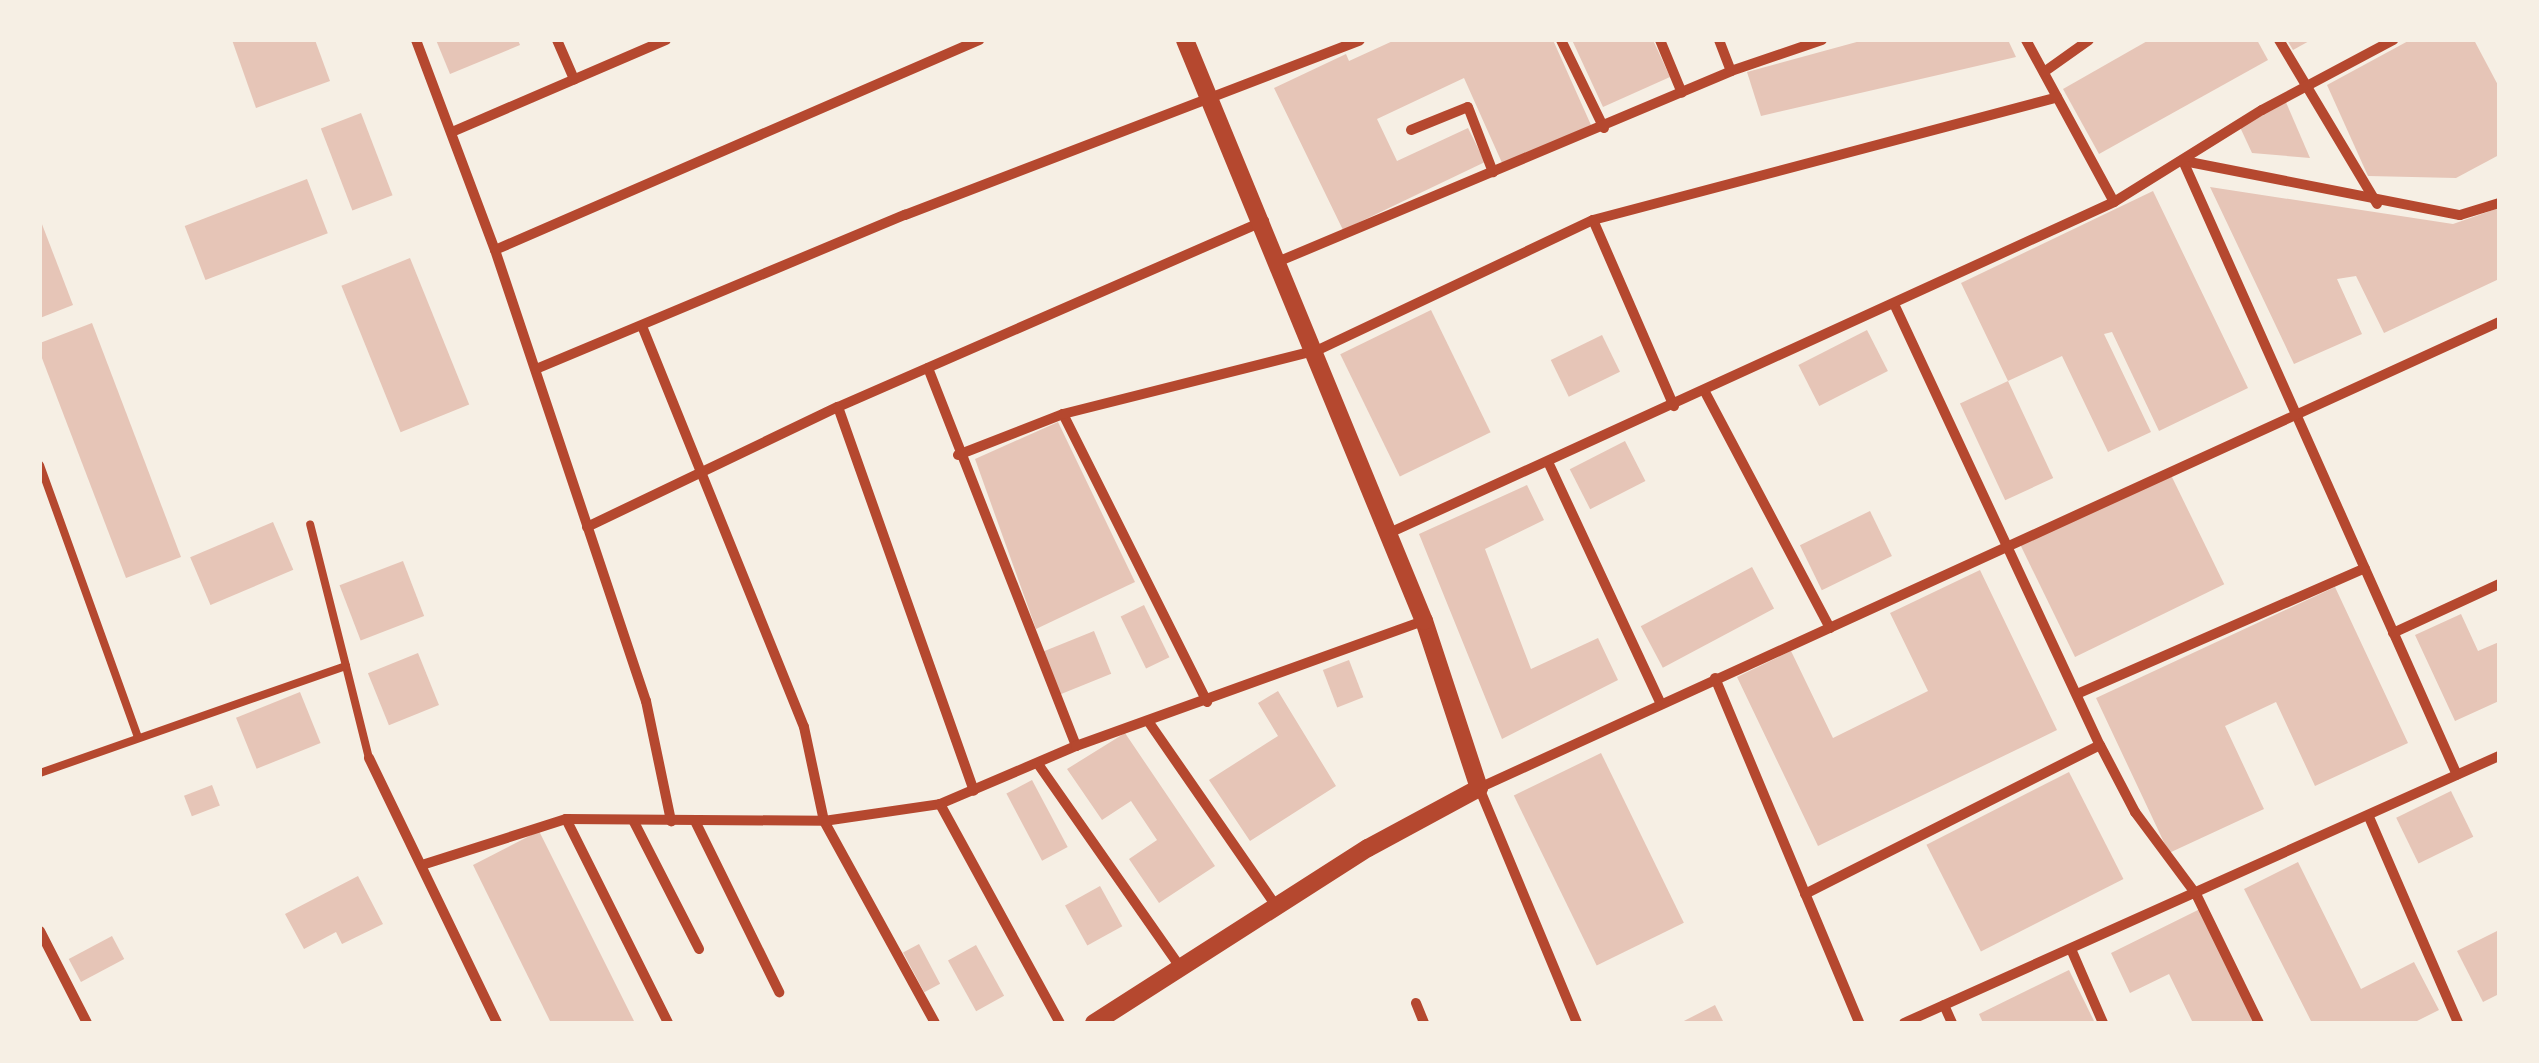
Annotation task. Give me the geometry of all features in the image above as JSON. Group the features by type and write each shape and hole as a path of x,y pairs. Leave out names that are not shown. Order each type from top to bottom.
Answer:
{"street":[{"path":"416,40 495,250 646,701 670,821"},
{"path":"557,40 574,78"},
{"path":"452,132 666,40"},
{"path":"495,250 979,40"},
{"path":"1185,40 1265,220 1276,263 1318,350 1386,534 1424,621 1479,788 1577,1023"},
{"path":"536,369 904,216 1212,102 1360,40"},
{"path":"1561,40 1604,128"},
{"path":"1660,40 1682,93"},
{"path":"1718,40 1731,71"},
{"path":"1276,263 1604,128 1731,71 1822,40"},
{"path":"2026,40 2114,202"},
{"path":"2044,72 2088,40"},
{"path":"2279,40 2378,204"},
{"path":"1386,534 1896,306 2114,202 2306,86 2393,40"},
{"path":"958,455 1063,414 1318,350 1593,220 2058,96"},
{"path":"1411,130 1468,107 1493,172"},
{"path":"2183,161 2378,204 2460,215 2499,204"},
{"path":"2183,161 2457,775"},
{"path":"587,527 704,476 838,407 1265,220"},
{"path":"1593,220 1674,406"},
{"path":"1896,306 2100,745 2135,812 2196,894 2259,1023"},
{"path":"642,326 804,728 824,820 935,1023"},
{"path":"1105,1020 1180,967 1479,788 2296,413 2498,327"},
{"path":"928,368 958,455 1076,746"},
{"path":"1705,392 1830,628"},
{"path":"838,407 974,791"},
{"path":"1063,414 1207,702"},
{"path":"1548,464 1660,702"},
{"path":"2077,694 2364,568"},
{"path":"2394,633 2499,584"},
{"path":"422,865 566,819 824,820 940,804 1076,746 1424,621"},
{"path":"1715,678 1858,1023"},
{"path":"1148,721 1277,907"},
{"path":"1805,894 2100,745"},
{"path":"1904,1023 2499,756"},
{"path":"369,758 497,1023"},
{"path":"1038,764 1180,967"},
{"path":"940,804 1060,1023"},
{"path":"2369,817 2458,1023"},
{"path":"566,819 668,1023"},
{"path":"633,820 699,949"},
{"path":"696,821 779,992"},
{"path":"40,931 87,1023"},
{"path":"2071,949 2104,1023"},
{"path":"1416,1003 1424,1023"},
{"path":"1944,1004 1952,1023"}],"lane":[{"path":"40,465 137,735"},
{"path":"310,524 369,758"},
{"path":"40,773 137,735 346,666"}],"building":[{"path":"232,40 315,40 330,81 256,108"},
{"path":"436,40 518,40 520,45 450,74"},
{"path":"1395,40 1553,40 1591,125 1503,165 1464,78 1377,119 1397,161 1468,128 1485,162 1343,230 1274,88 1346,54 1349,61"},
{"path":"1572,40 1653,40 1670,77 1603,107"},
{"path":"1864,40 2008,40 2016,57 1761,116 1747,72"},
{"path":"2149,40 2257,40 2268,60 2099,154 2063,89"},
{"path":"2287,40 2311,40 2293,50"},
{"path":"2410,40 2474,40 2499,87 2499,155 2456,178 2368,176 2327,85"},
{"path":"2285,100 2310,158 2252,153 2239,125"},
{"path":"361,113 393,195 352,211 321,128"},
{"path":"307,179 328,233 205,280 185,226"},
{"path":"2210,187 2453,224 2499,208 2499,279 2384,333 2356,276 2337,279 2362,334 2294,364"},
{"path":"2153,191 2248,388 2159,431 2112,332 2104,334 2151,432 2108,452 2062,356 2008,381 1961,283"},
{"path":"40,219 73,305 40,318"},
{"path":"410,258 469,404 401,432 341,286"},
{"path":"1431,310 1491,432 1400,477 1340,354"},
{"path":"92,323 181,557 126,578 40,353 40,343"},
{"path":"1867,330 1888,371 1819,406 1798,365"},
{"path":"1602,335 1620,372 1569,397 1551,360"},
{"path":"2008,381 2053,478 2005,500 1960,403"},
{"path":"1058,422 1135,582 1036,629 975,459"},
{"path":"1625,441 1645,481 1590,509 1570,469"},
{"path":"2169,471 2224,584 2075,657 2020,544"},
{"path":"1527,485 1544,520 1485,549 1531,669 1598,638 1618,680 1502,739 1419,534"},
{"path":"1870,511 1892,556 1822,590 1800,545"},
{"path":"273,522 293,570 210,605 190,557"},
{"path":"403,561 424,616 361,640 340,585"},
{"path":"1752,567 1774,608 1663,668 1641,626"},
{"path":"1980,570 2057,730 1818,846 1737,677 1791,651 1833,738 1928,691 1890,613"},
{"path":"2335,587 2408,743 2315,786 2276,702 2225,726 2264,809 2169,853 2096,698"},
{"path":"1144,605 1169,657 1146,669 1121,616"},
{"path":"2461,614 2478,651 2499,642 2499,701 2455,721 2415,635"},
{"path":"1094,631 1111,674 1059,695 1042,652"},
{"path":"418,653 439,705 389,725 368,673"},
{"path":"1349,660 1363,697 1337,707 1323,670"},
{"path":"1278,691 1336,786 1250,841 1209,780 1278,736 1258,703"},
{"path":"300,692 321,743 257,769 236,718"},
{"path":"1125,733 1215,866 1159,903 1129,859 1157,840 1131,801 1102,820 1067,769"},
{"path":"1601,753 1684,923 1597,965 1514,796"},
{"path":"2069,772 2123,879 1981,952 1926,845"},
{"path":"1032,780 1068,847 1042,861 1006,794"},
{"path":"212,785 220,806 192,816 184,796"},
{"path":"2451,791 2473,837 2419,864 2396,818"},
{"path":"539,831 635,1023 551,1023 473,865"},
{"path":"2298,862 2361,989 2414,962 2439,1010 2413,1023 2312,1023 2244,889"},
{"path":"358,876 383,924 342,944 336,932 304,949 285,914"},
{"path":"1100,886 1122,926 1087,946 1065,905"},
{"path":"2200,909 2256,1023 2193,1023 2169,974 2130,993 2111,953"},
{"path":"2499,930 2499,994 2483,1002 2457,951"},
{"path":"112,936 124,959 81,982 69,959"},
{"path":"919,944 940,984 924,992 903,952"},
{"path":"976,945 1004,996 976,1011 948,961"},
{"path":"2069,970 2095,1023 1983,1023 1979,1014"},
{"path":"1715,1005 1724,1023 1680,1023"}]}
